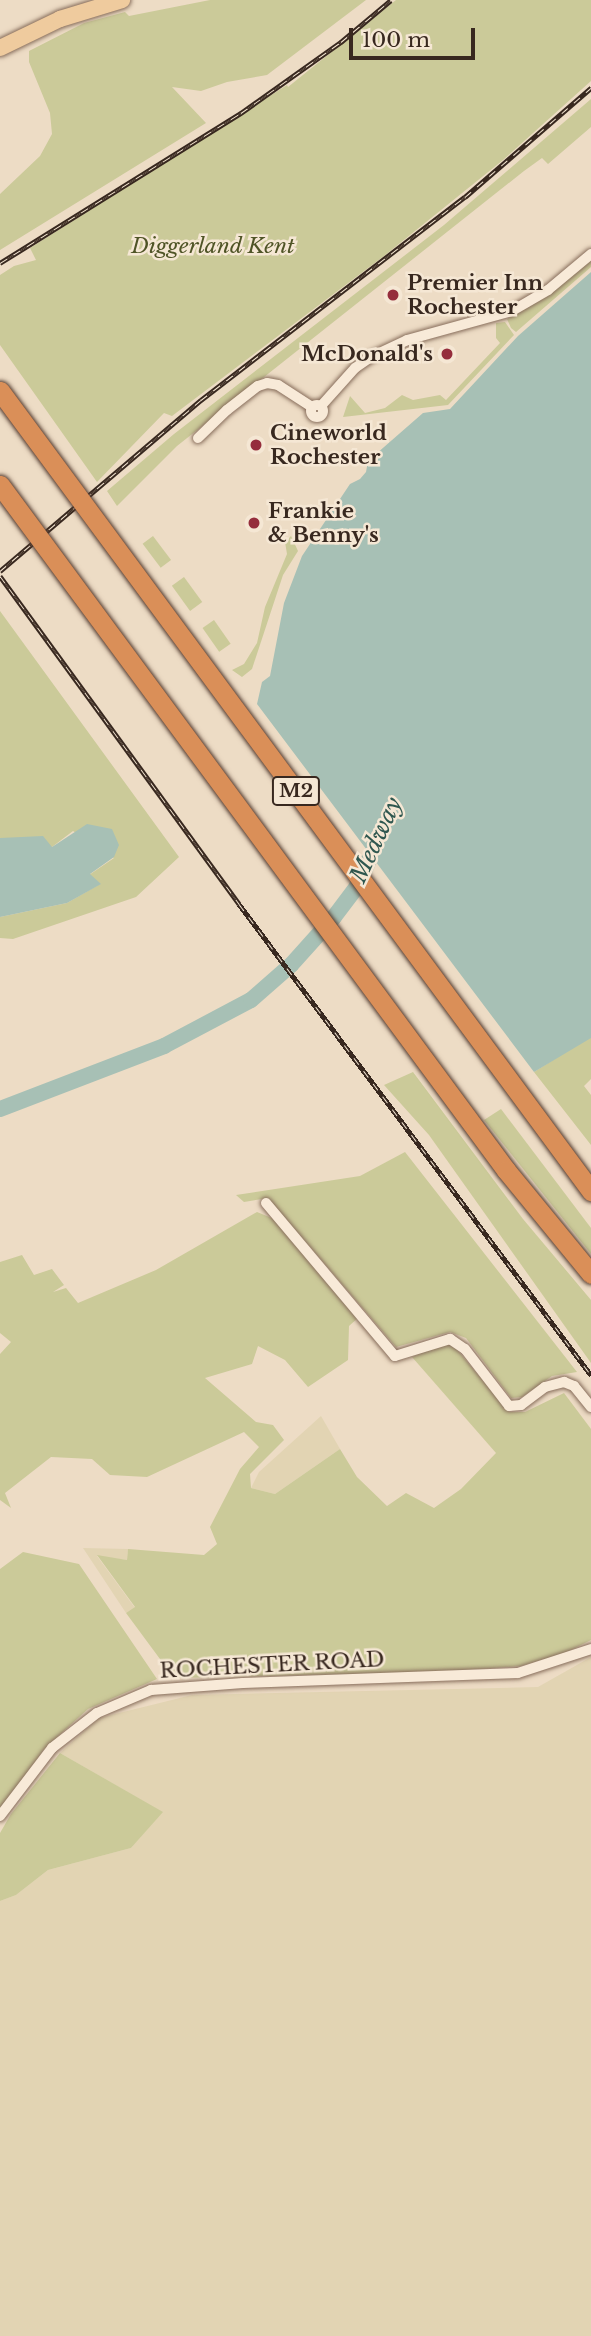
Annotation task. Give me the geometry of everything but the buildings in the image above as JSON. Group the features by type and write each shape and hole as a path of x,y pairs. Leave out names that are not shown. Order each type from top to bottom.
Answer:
{"highway":[{"name":"M2","path":"0,391 591,1191"},
{"name":"M2","path":"0,485 506,1170 591,1274"}],"main road":[{"path":"0,48 60,19 122,0"}],"street":[{"path":"198,438 257,386 267,383 278,385 316,407 355,368 371,357 407,340 512,311 548,290 591,254"},
{"path":"266,1203 396,1356 450,1339 465,1349 509,1406 521,1405 545,1387 564,1382 574,1386 591,1407"},
{"name":"ROCHESTER ROAD","path":"0,1816 52,1748 97,1713 151,1690 243,1682 518,1673 591,1649"}],"shaded area":[{"path":"321,1416 340,1449 275,1494 251,1488 259,1472"},
{"path":"83,1548 128,1549 127,1560 97,1556 135,1608 126,1613"},
{"path":"591,1657 591,2336 0,2336 0,1901 16,1895 48,1870 131,1848 162,1812 60,1753 99,1718 192,1695 538,1687"}],"green space":[{"path":"210,0 366,0 267,75 227,82 201,91 172,87 206,123 0,250 0,194 40,156 52,134 50,113 29,62 29,51 84,23 125,12 129,16"},
{"name":"Diggerland Kent","path":"396,0 591,0 591,81 503,160 384,256 172,416 164,413 97,482 0,345 0,275 14,266 36,260 30,248 287,85 288,87"},
{"path":"591,99 591,127 548,164 542,158 524,171 177,446 117,506 107,491 174,434 444,225"},
{"path":"591,261 591,267 516,332 511,328 507,319 550,294"},
{"path":"505,322 514,335 448,405 343,417 350,396 365,413 385,408 402,395 413,400 440,395 446,400 500,343 496,338 496,323"},
{"path":"153,536 171,560 161,568 143,544"},
{"path":"291,536 298,551 283,575 252,669 242,677 232,670 244,664 257,643 265,607 287,554 285,542"},
{"path":"184,577 202,602 190,611 172,586"},
{"path":"0,611 179,857 136,897 13,939 0,938 0,917 67,903 100,884 89,875 114,858 73,831 52,847 0,838"},
{"path":"214,620 231,644 219,652 203,628"},
{"path":"591,1036 591,1079 584,1086 591,1095 591,1145 534,1072"},
{"path":"413,1072 523,1219 591,1300 591,1363 429,1135 384,1085"},
{"path":"501,1109 591,1228 591,1254 484,1120"},
{"path":"405,1152 577,1372 552,1376 522,1397 511,1398 466,1338 450,1332 396,1347 268,1198 244,1202 236,1195 360,1176"},
{"path":"257,1212 274,1219 359,1317 349,1326 348,1360 308,1387 285,1360 258,1346 252,1364 205,1378 256,1422 273,1425 284,1440 250,1474 251,1488 275,1494 340,1449 357,1477 387,1506 406,1493 434,1508 461,1489 496,1453 412,1357 447,1342 454,1346 509,1412 525,1412 564,1393 591,1429 591,1640 565,1653 521,1666 441,1672 174,1678 126,1613 135,1607 97,1555 127,1560 128,1549 204,1555 217,1544 210,1527 240,1469 259,1447 244,1432 147,1477 110,1475 92,1459 51,1457 5,1493 11,1508 0,1500 0,1354 11,1342 0,1333 0,1262 22,1255 34,1275 52,1269 64,1285 53,1292 66,1288 78,1303 156,1270"},
{"path":"23,1552 79,1564 157,1679 88,1709 45,1748 0,1810 0,1569"},
{"path":"60,1753 163,1812 131,1848 48,1870 16,1895 0,1901 0,1833 11,1814"}],"water":[{"path":"591,272 591,1038 534,1072 257,704 262,682 270,676 284,603 302,556 350,484 366,472 368,461 423,413 450,409 518,336"},
{"path":"87,824 112,829 119,845 114,857 90,874 101,884 67,903 0,917 0,838 43,836 52,847"}],"waterway":[{"name":"Medway","path":"0,1109 164,1046 251,1000 291,965 334,917 357,886 380,837"}],"railway":[{"path":"0,263 241,113 341,42 391,0"},
{"path":"0,571 201,400 465,197 591,88"},
{"path":"0,576 239,904 591,1375"}],"place":[{"name":"Premier Inn Rochester","path":"393,295"},
{"name":"McDonald's","path":"447,354"},
{"name":"Cineworld Rochester","path":"256,445"},
{"name":"Frankie & Benny's","path":"254,523"}]}
